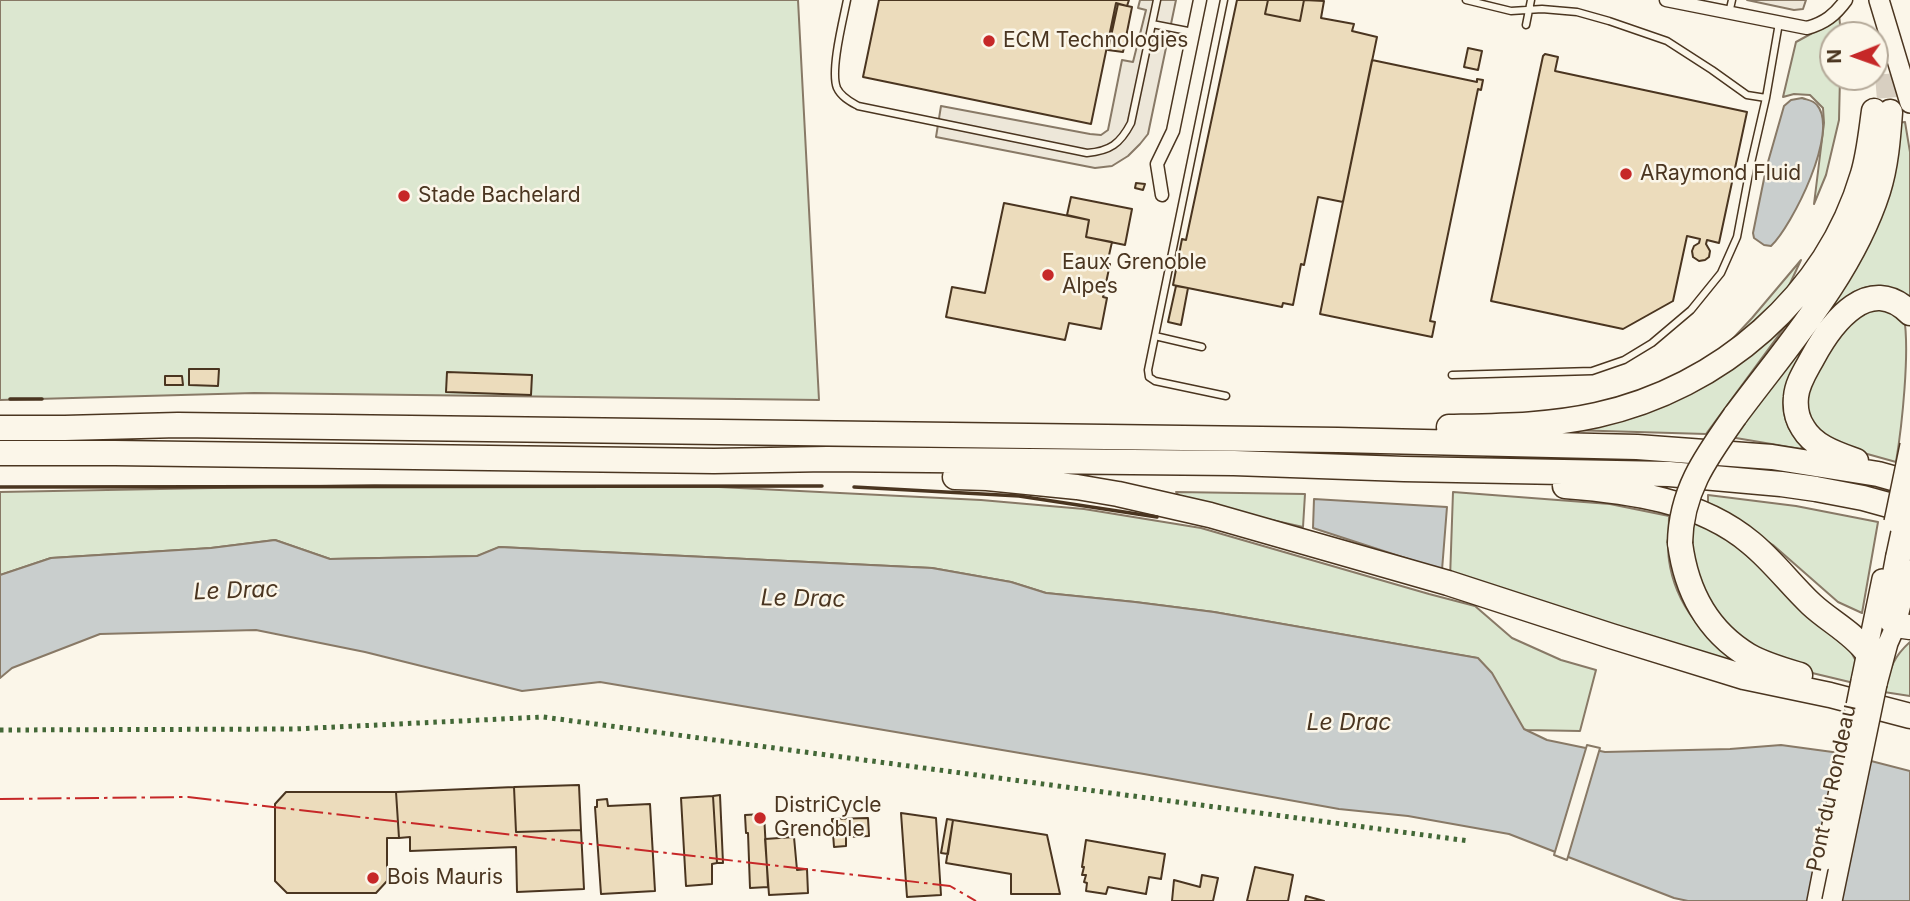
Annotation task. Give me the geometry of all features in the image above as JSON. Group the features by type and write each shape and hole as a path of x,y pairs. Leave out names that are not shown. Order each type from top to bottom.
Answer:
{"highway":[{"path":"1891,109 1889,136 1878,190 1858,240 1823,298 1709,454 1689,491 1682,518 1680,543 1687,579 1699,607 1727,640 1749,656 1810,678 1910,702"},
{"path":"1338,440 1377,428 1521,425 1589,417 1635,405 1690,381 1720,364 1755,339 1795,299 1818,268 1852,206 1891,109"},
{"path":"1878,474 1820,446 1810,438 1797,416 1796,396 1803,375 1828,332 1850,309 1867,299 1880,298 1896,303 1910,313"},
{"path":"0,411 64,412 178,425"},
{"path":"0,428 178,425 1338,440 1637,447 1753,455 1878,474 1910,483"},
{"path":"0,453 1234,463 1669,474 1816,489 1910,511"},
{"path":"714,460 821,474 987,478 1077,487 1162,503 1289,536 1448,583 1744,677 1830,695 1910,716"},
{"path":"1404,469 1607,491 1669,502 1696,510 1732,529 1752,544 1823,615 1856,639 1867,652"},
{"path":"1903,626 1890,619 1889,606 1910,502"}],"main road":[{"path":"1878,0 1891,109"},
{"path":"1869,682 1867,652 1899,559 1910,445"},
{"path":"1817,901 1869,682 1903,626"},
{"name":"Pont du Rondeau","path":"1832,901 1869,682"}],"street":[{"path":"1162,195 1157,164 1173,131 1200,0"},
{"path":"1666,0 1731,6 1779,23 1807,28 1822,23 1836,13 1846,0"}],"lane":[{"path":"846,0 835,71 837,89 846,99 858,106 1087,153 1103,152 1126,134 1131,123 1157,0"},
{"path":"1224,0 1148,370 1149,377 1155,381 1226,396"},
{"path":"1466,0 1511,11 1529,9 1577,12 1667,41 1747,95 1766,97"},
{"path":"1526,25 1531,0"},
{"path":"1452,375 1591,371 1624,360 1652,343 1691,310 1721,273 1737,237 1779,23"},
{"path":"1152,24 1193,32"},
{"path":"1155,336 1202,346"}],"green space":[{"name":"Stade Bachelard","path":"0,0 798,0 819,400 254,393 0,400"},
{"path":"1819,29 1819,91 1840,91 1839,120 1826,175 1814,204 1824,123 1823,108 1810,95 1794,94 1783,97 1796,42"},
{"path":"1905,122 1910,152 1910,306 1881,288 1862,288 1832,310 1818,327 1795,365 1784,397 1787,423 1802,446 1801,449 1730,437 1808,322 1895,123"},
{"path":"1801,260 1787,290 1711,362 1752,318"},
{"path":"1817,283 1706,434 1569,430 1666,400"},
{"path":"1871,306 1904,317 1906,368 1896,462 1835,445 1809,420 1806,390 1847,321"},
{"path":"374,485 719,487 981,500 1084,509 1201,528 1475,606 1512,638 1561,660 1596,670 1580,731 1524,730 1477,658 1214,612 1046,593 1011,582 932,568 500,547 478,556 330,559 275,540 211,548 51,558 0,575 0,492"},
{"path":"1176,492 1305,494 1303,527 1182,500"},
{"path":"1453,492 1610,504 1669,516 1669,560 1672,576 1685,606 1704,632 1742,664 1450,579"},
{"path":"1708,495 1796,506 1878,522 1862,613 1838,602 1773,545 1708,503"},
{"path":"1691,518 1714,527 1769,575 1813,621 1850,650 1857,663 1858,684 1808,672 1755,649 1707,606 1689,540"},
{"path":"1910,642 1910,696 1884,692 1895,659"}],"shaded area":[{"path":"1140,0 1176,0 1148,134 1128,156 1112,166 1095,168 936,137 941,106 1101,135 1108,130 1122,60 1133,62 1146,10 1138,8"},
{"path":"1747,0 1806,0 1803,9 1794,10"}],"water":[{"path":"1802,98 1817,105 1822,118 1818,156 1790,219 1771,246 1764,245 1754,238 1753,233 1766,169 1784,106 1791,100"},
{"path":"1314,499 1447,507 1442,570 1313,528"},
{"name":"Le Drac","path":"275,540 330,559 477,556 499,547 932,568 1011,582 1046,593 1214,612 1478,658 1492,673 1524,729 1547,740 1605,752 1781,745 1840,753 1910,771 1910,901 1688,901 1509,834 1408,816 1339,809 600,682 522,691 365,652 256,630 100,634 12,668 0,678 0,575 51,558 211,548"}],"pier":[{"path":"1587,745 1600,748 1567,860 1554,855"}],"building":[{"name":"ECM Technologies","path":"879,0 1129,0 1127,6 1116,3 1091,124 863,77"},
{"path":"1237,0 1268,0 1265,14 1300,21 1304,0 1324,1 1321,18 1354,24 1352,31 1377,37 1343,202 1318,197 1293,305 1283,303 1282,307 1173,285 1182,239 1186,240"},
{"path":"1268,0 1304,0 1300,21 1265,14"},
{"path":"1118,4 1132,7 1123,52 1108,50"},
{"path":"1468,48 1482,51 1478,70 1464,67"},
{"name":"ARaymond Fluid","path":"1545,54 1558,57 1555,71 1747,112 1719,243 1707,240 1709,257 1699,261 1693,257 1692,251 1700,239 1687,236 1673,301 1623,329 1491,301"},
{"path":"1372,60 1477,82 1477,79 1483,80 1481,90 1478,89 1430,321 1435,322 1432,337 1320,314"},
{"path":"1136,183 1145,184 1143,190 1135,188"},
{"path":"1071,197 1132,209 1125,245 1086,237 1089,220 1067,215"},
{"name":"Eaux Grenoble Alpes","path":"1004,203 1089,220 1086,237 1112,242 1107,264 1110,264 1103,297 1107,298 1101,329 1069,323 1065,340 946,317 952,287 985,293"},
{"path":"1176,286 1188,288 1181,325 1168,322"},
{"path":"189,369 219,369 218,386 189,385"},
{"path":"447,372 532,375 531,395 446,392"},
{"path":"165,376 182,376 183,385 165,385"},
{"path":"579,785 581,830 516,832 514,787"},
{"path":"514,787 516,832 581,830 584,889 517,892 516,847 410,851 410,837 399,838 396,792"},
{"path":"286,792 396,792 399,838 387,838 387,881 376,893 287,893 275,881 275,804"},
{"path":"720,795 723,863 717,863 713,796"},
{"path":"713,796 717,863 712,864 712,884 686,886 681,798"},
{"path":"607,799 608,806 650,804 655,891 601,894 595,807 597,800"},
{"path":"901,813 936,818 941,895 907,897"},
{"path":"764,814 768,887 750,888 745,815"},
{"path":"868,818 869,836 846,837 846,846 834,847 832,819"},
{"path":"947,819 953,820 948,854 941,853"},
{"path":"953,820 1047,835 1060,894 1011,894 1011,874 946,863"},
{"path":"794,837 797,870 807,869 808,893 769,895 765,839"},
{"path":"1086,840 1165,854 1161,879 1149,877 1146,894 1108,887 1106,894 1086,891 1086,875 1082,875 1082,867"},
{"path":"1255,867 1293,875 1288,901 1247,901"},
{"path":"1202,875 1218,878 1213,901 1172,901 1174,880 1200,887"},
{"path":"1306,896 1324,901 1305,901"}],"tunnel":[{"path":"1888,91 1890,112"}],"hedge":[{"path":"0,730 294,729 543,717 1469,841"}],"wall":[{"path":"10,399 42,399"},
{"path":"0,487 822,486"},
{"path":"854,487 1019,496 1157,517"}],"power":[{"path":"0,799 188,797 950,886 976,901"}],"place":[{"name":"ECM Technologies","path":"989,41"},
{"name":"ARaymond Fluid","path":"1626,174"},
{"name":"Stade Bachelard","path":"404,196"},
{"name":"Eaux Grenoble Alpes","path":"1048,275"},
{"name":"DistriCycle Grenoble","path":"760,818"},
{"name":"Bois Mauris","path":"373,878"}]}
